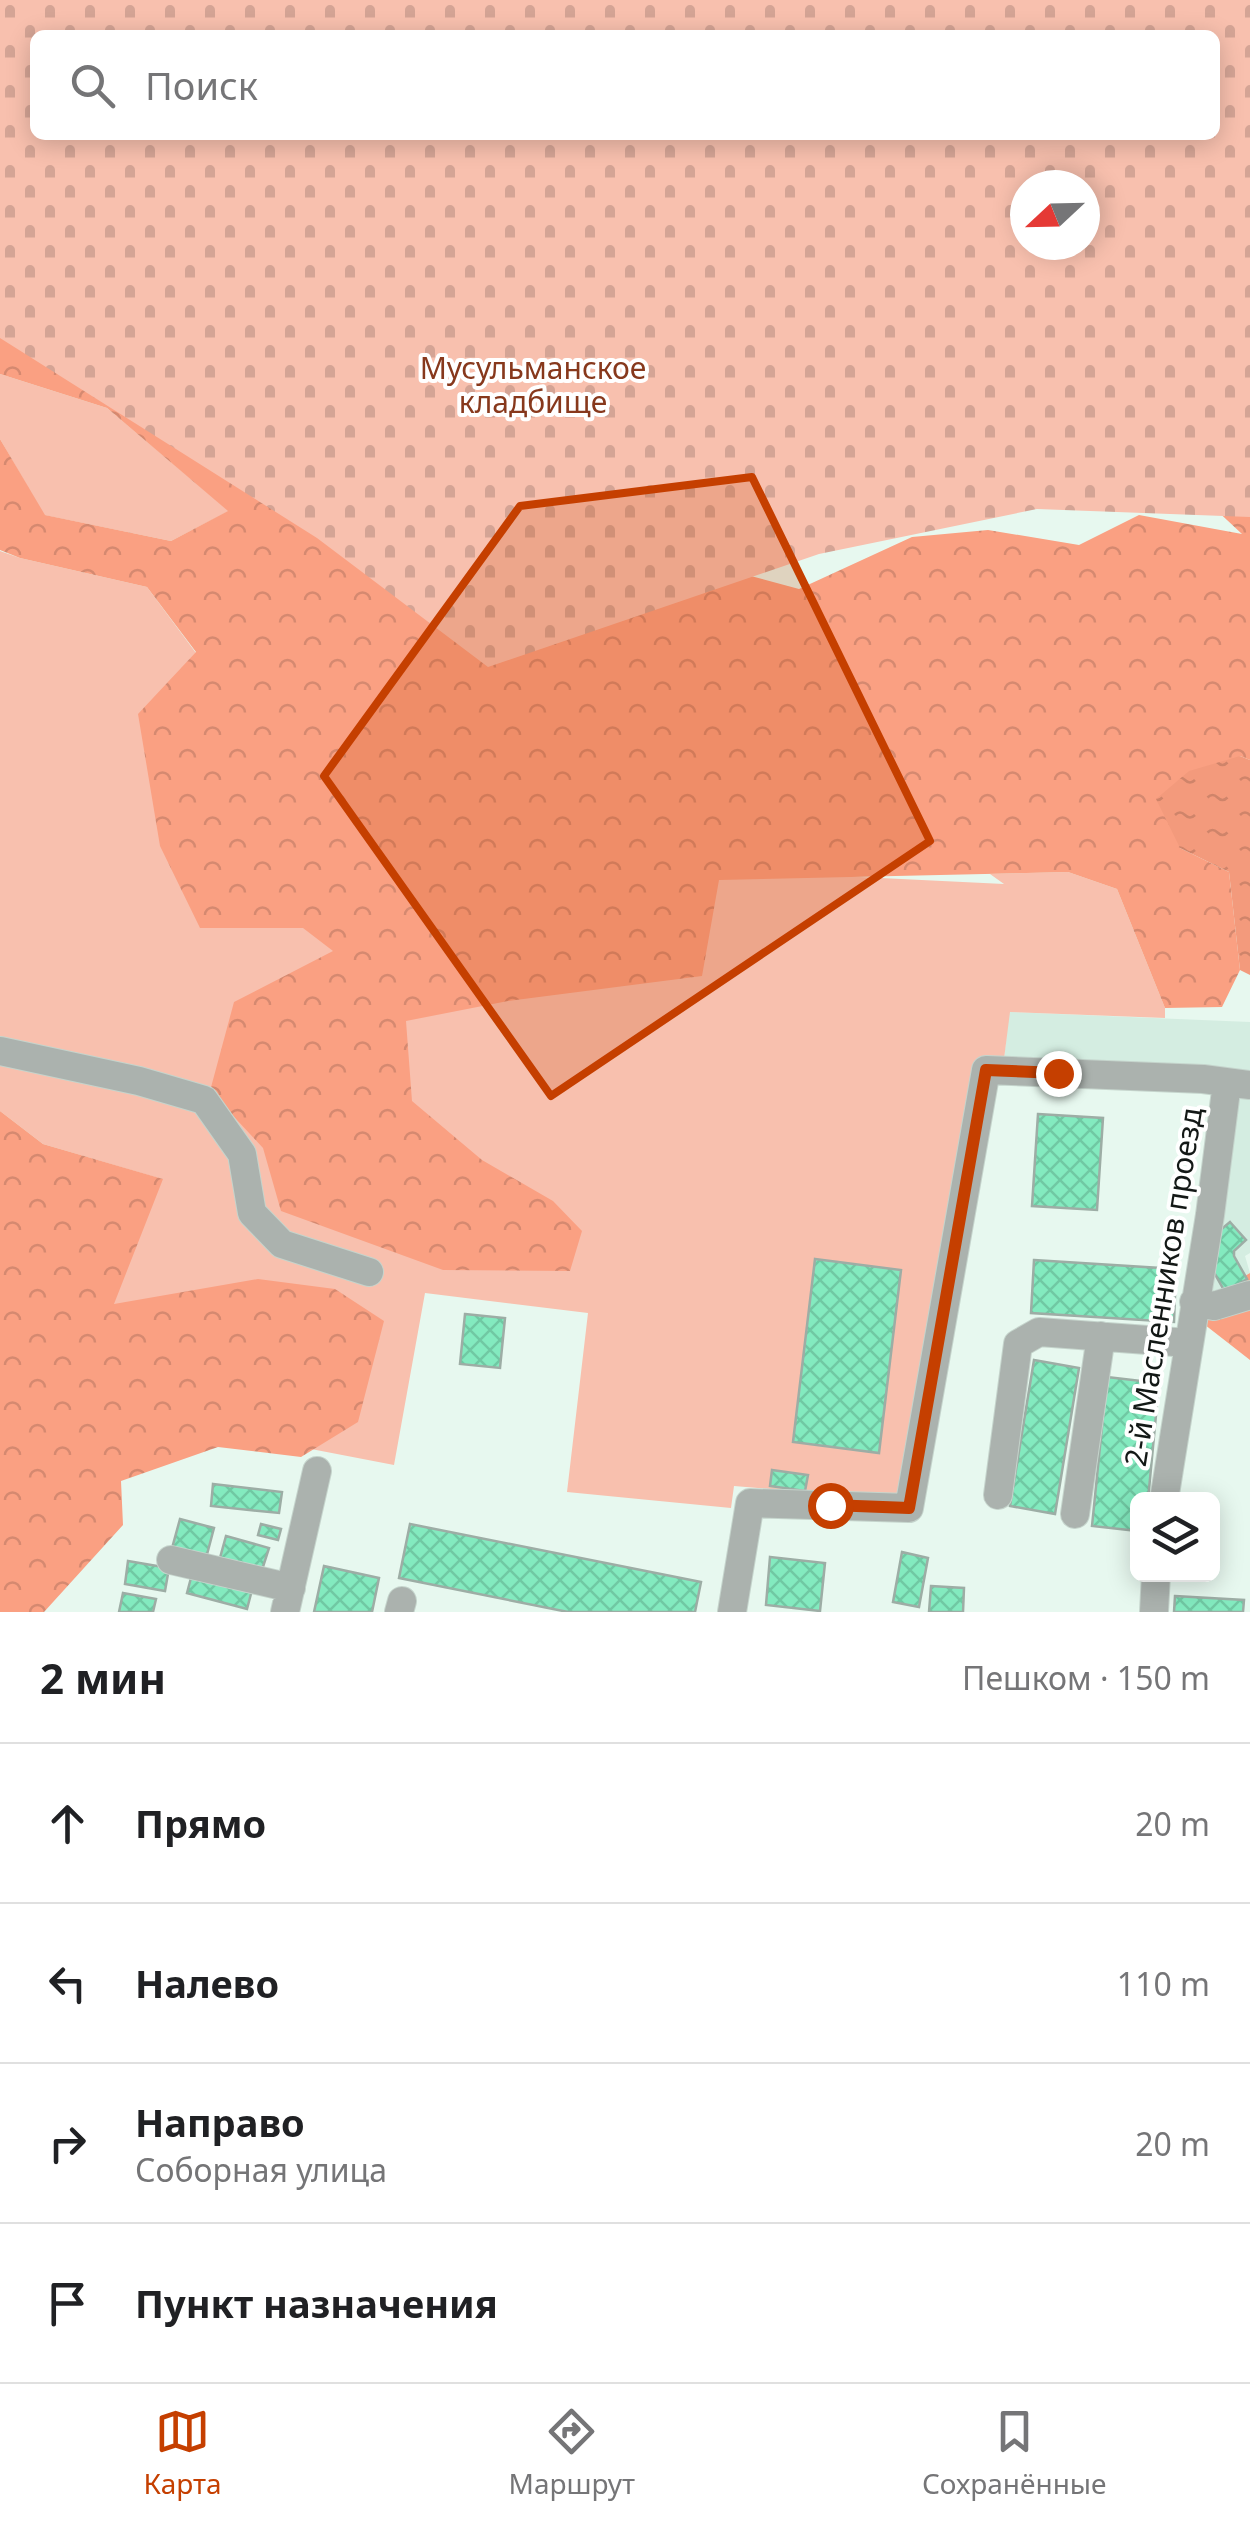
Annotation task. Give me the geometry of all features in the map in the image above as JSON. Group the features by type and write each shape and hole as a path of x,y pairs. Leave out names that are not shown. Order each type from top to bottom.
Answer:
{"street":[{"path":"0,1051 139,1080 204,1100 242,1154 252,1213 282,1244 369,1272"},
{"path":"732,1612 750,1503 909,1508 986,1070 1239,1084"},
{"name":"2-й Масленников проезд","path":"1165,1492 1194,1302 1239,1084"},
{"path":"1194,1302 1214,1306 1250,1295"},
{"path":"998,1495 1018,1344 1039,1332 1188,1343"},
{"path":"1075,1514 1101,1336"},
{"path":"171,1560 288,1600 317,1471"},
{"path":"1154,1612 1156,1582"}],"highlighted area":[{"path":"752,477 930,841 551,1096 324,776 520,506"}],"shaded area":[{"path":"1009,1012 1250,1022 1250,1253 1245,1256 1250,1273 1203,1300 1222,1068 1004,1059"}],"green space":[{"path":"0,0 30,30 30,140 43,140 710,565 799,589 912,537 988,530 1079,545 1139,515 1242,534 1182,478 1250,456 1250,760 1240,756 1180,848 1229,872 1240,970 1222,1007 1165,1008 1117,889 1068,872 719,880 702,976 508,1001 406,1021 412,1101 482,1160 553,1201 582,1231 570,1271 443,1270 281,1211 263,1148 210,1091 234,1002 333,951 303,928 200,928 160,846 138,714 196,652 147,587 0,550 0,439 45,515 171,541 228,511 107,408 0,374"},
{"name":"Мусульманское кладбище","path":"0,0 1250,0 1250,517 1037,509 819,554 488,667 317,538 0,338"},
{"path":"0,374 107,408 229,511 171,541 44,515 0,439"},
{"path":"0,551 147,587 196,653 714,870 1004,884 990,874 1068,872 1117,889 1165,1008 1165,1018 1010,1012 1004,1059 977,1059 902,1500 734,1486 731,1508 567,1492 588,1313 425,1293 394,1465 249,1437 113,1304 162,1179 43,1144 0,1111"},
{"path":"0,1111 43,1144 163,1179 114,1304 258,1279 335,1289 384,1321 358,1422 301,1457 218,1447 121,1481 123,1525 44,1612 0,1612"},
{"path":"1250,1273 1250,1360 1200,1321 1203,1300"}],"water":[{"path":"1240,756 1250,760 1250,975 1240,970 1229,872 1180,848 1156,799 1189,771"}],"building":[{"path":"1038,1114 1103,1118 1097,1210 1032,1206"},
{"path":"1230,1222 1246,1240 1234,1256 1247,1279 1225,1292 1211,1267 1213,1236"},
{"path":"815,1259 901,1270 879,1453 793,1442"},
{"path":"1034,1260 1176,1269 1174,1322 1031,1313"},
{"path":"465,1314 505,1318 500,1368 460,1364"},
{"path":"1034,1360 1079,1368 1055,1514 1010,1506"},
{"path":"1107,1377 1159,1383 1149,1492 1130,1492 1130,1530 1092,1526"},
{"path":"772,1470 808,1475 805,1491 770,1486"},
{"path":"213,1484 282,1492 279,1513 211,1506"},
{"path":"180,1519 214,1528 205,1562 171,1552"},
{"path":"261,1524 281,1529 278,1540 258,1535"},
{"path":"410,1524 701,1582 695,1612 568,1612 399,1578"},
{"path":"226,1536 269,1548 262,1570 220,1558"},
{"path":"902,1552 928,1558 919,1607 893,1602"},
{"path":"770,1557 825,1563 820,1611 766,1605"},
{"path":"128,1561 169,1568 165,1591 125,1584"},
{"path":"324,1566 379,1578 372,1612 314,1612"},
{"path":"192,1574 252,1590 247,1609 187,1593"},
{"path":"931,1586 964,1588 963,1612 929,1612"},
{"path":"123,1593 156,1599 153,1612 119,1612"},
{"path":"1175,1596 1244,1600 1243,1612 1174,1612"}],"route":[{"path":"830,1505 909,1508 986,1070 1058,1073"}]}
